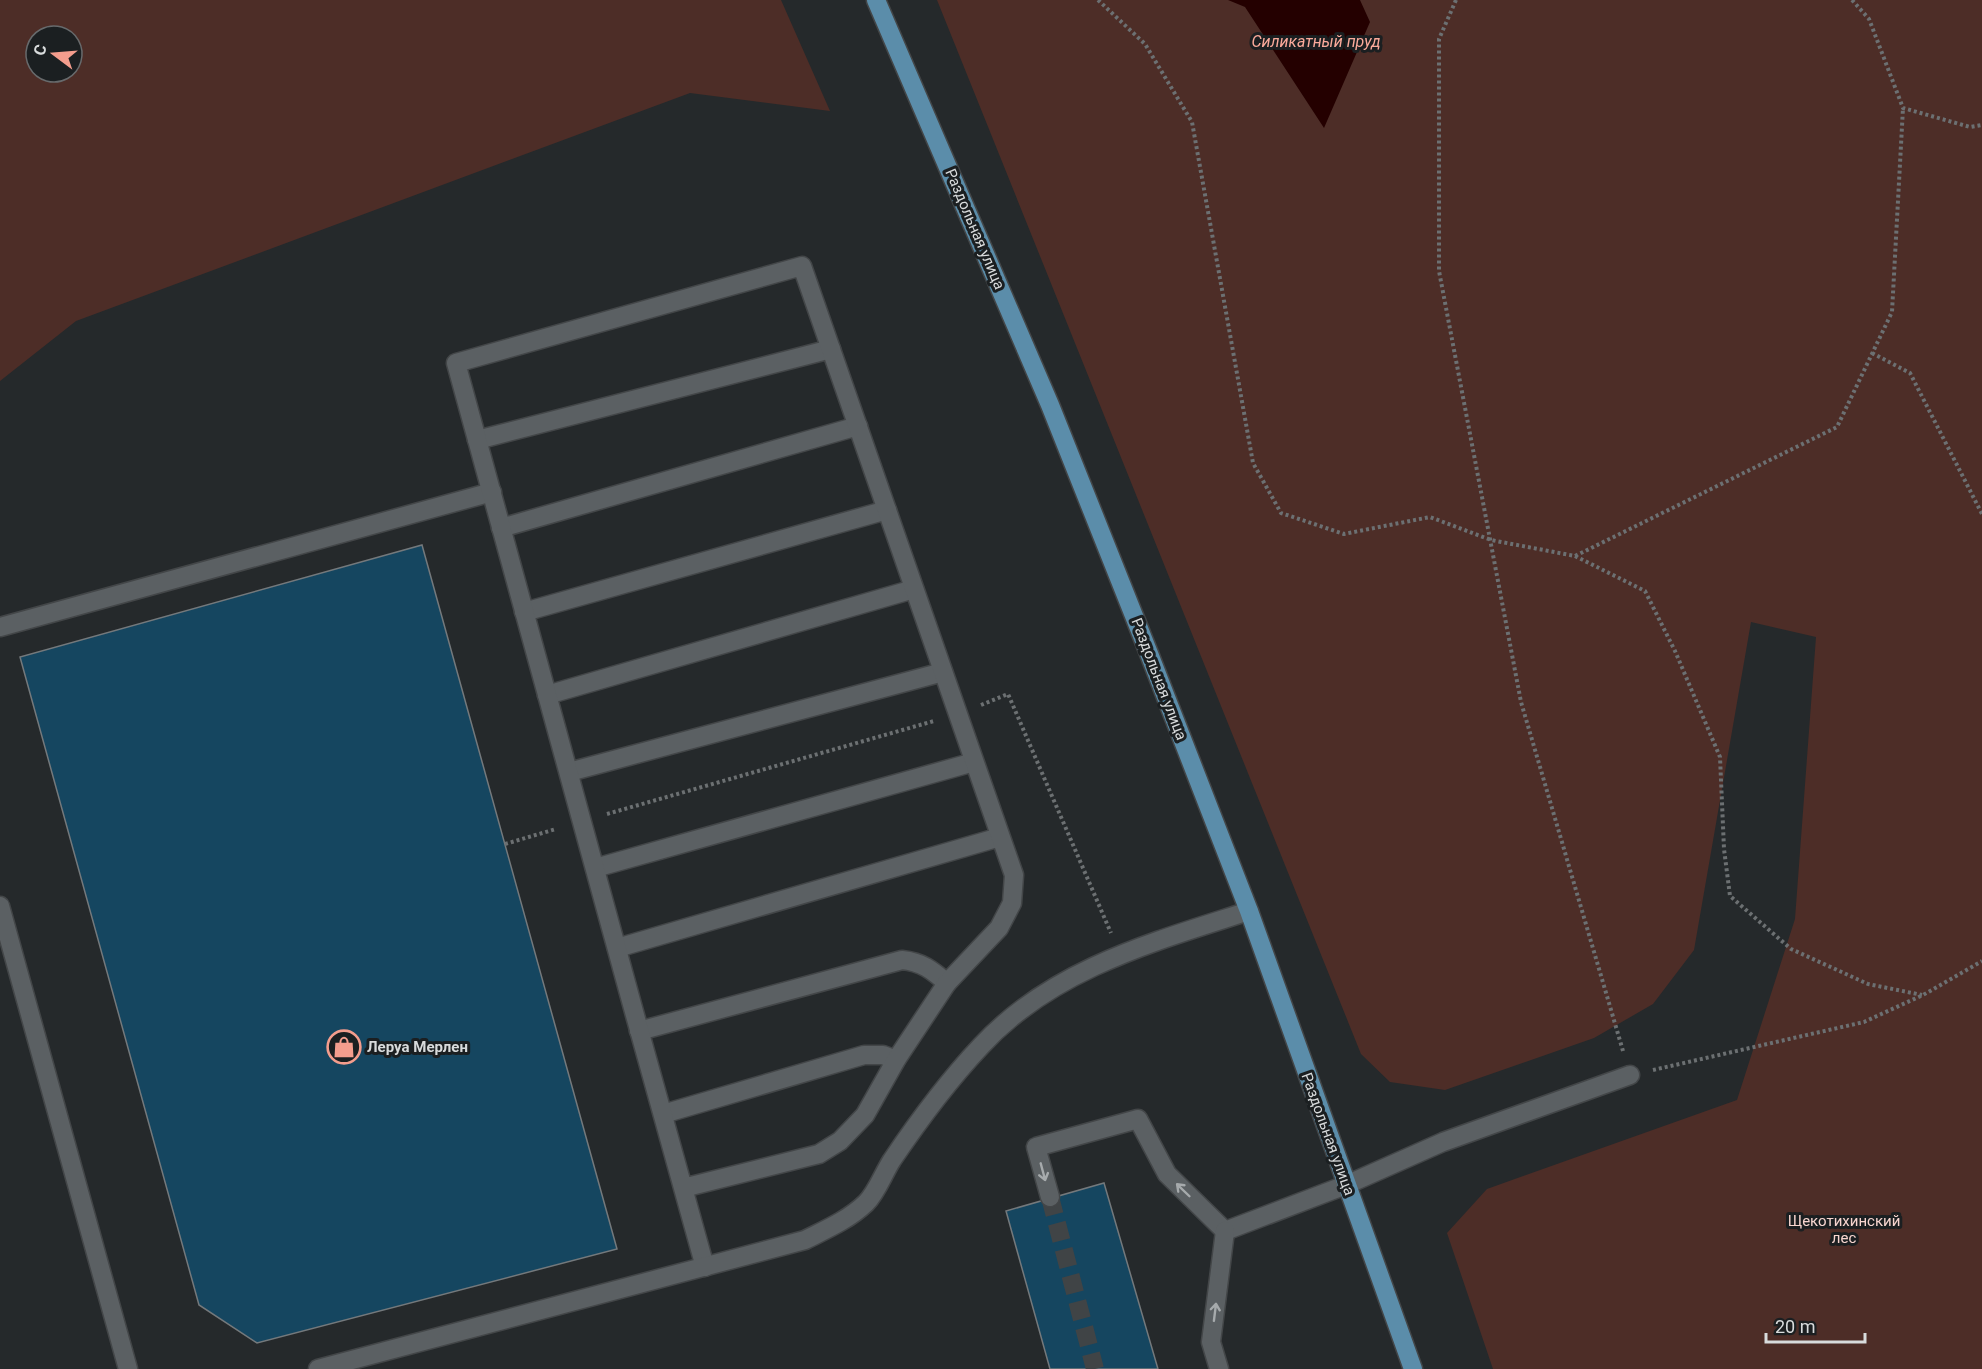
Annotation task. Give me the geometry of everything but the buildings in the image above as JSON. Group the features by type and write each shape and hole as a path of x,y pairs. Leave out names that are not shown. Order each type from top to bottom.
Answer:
{"main road":[{"name":"Раздольная улица","path":"876,0 1050,405 1249,910 1413,1369"}],"lane":[{"path":"683,1188 819,1154 840,1141 865,1115 896,1060 947,983 999,928 1012,903 1014,875 802,266 456,363 639,1030 663,1114 683,1188 705,1267"},
{"path":"477,441 831,349"},
{"path":"501,528 858,426"},
{"path":"0,627 492,492"},
{"path":"524,612 887,510"},
{"path":"547,695 914,589"},
{"path":"569,772 943,672"},
{"path":"595,868 974,762"},
{"path":"617,948 1000,837"},
{"path":"0,906 128,1369"},
{"path":"318,1369 805,1240 846,1221 868,1201 931,1104 982,1044 1040,995 1120,954 1249,910"},
{"path":"639,1030 902,960 916,961 929,967 947,983"},
{"path":"663,1114 864,1055 883,1055 896,1060"},
{"path":"1225,1231 1346,1185 1443,1143 1630,1075"},
{"path":"1050,1197 1036,1147 1138,1119 1167,1174 1225,1231"},
{"path":"1219,1369 1211,1342 1225,1231"}],"path":[{"path":"1098,0 1145,44 1192,122 1253,463 1281,513 1344,534 1430,517 1491,540 1575,555 1645,591 1676,651 1720,758 1724,849 1730,896 1791,949 1868,984 1923,996"},
{"path":"1456,0 1439,39 1439,271 1521,702 1630,1075 1864,1022 1923,996 1982,961"},
{"path":"1575,555 1837,427 1892,312 1903,108 1869,19 1852,0"},
{"path":"1903,108 1970,127 1982,126"},
{"path":"1872,353 1911,373 1982,514"}],"green space":[{"path":"0,0 781,0 830,111 690,93 76,321 0,381"},
{"name":"Щекотихинский лес","path":"937,0 1982,0 1982,1369 1493,1369 1447,1233 1487,1189 1737,1100 1795,919 1816,637 1751,622 1694,950 1653,1004 1594,1038 1445,1090 1390,1082 1361,1054"}],"water":[{"name":"Силикатный пруд","path":"1228,0 1360,0 1370,22 1324,128 1245,7"}],"tunnel":[{"path":"1050,1197 1095,1369"}],"place":[{"name":"Леруа Мерлен","path":"344,1047"}]}
